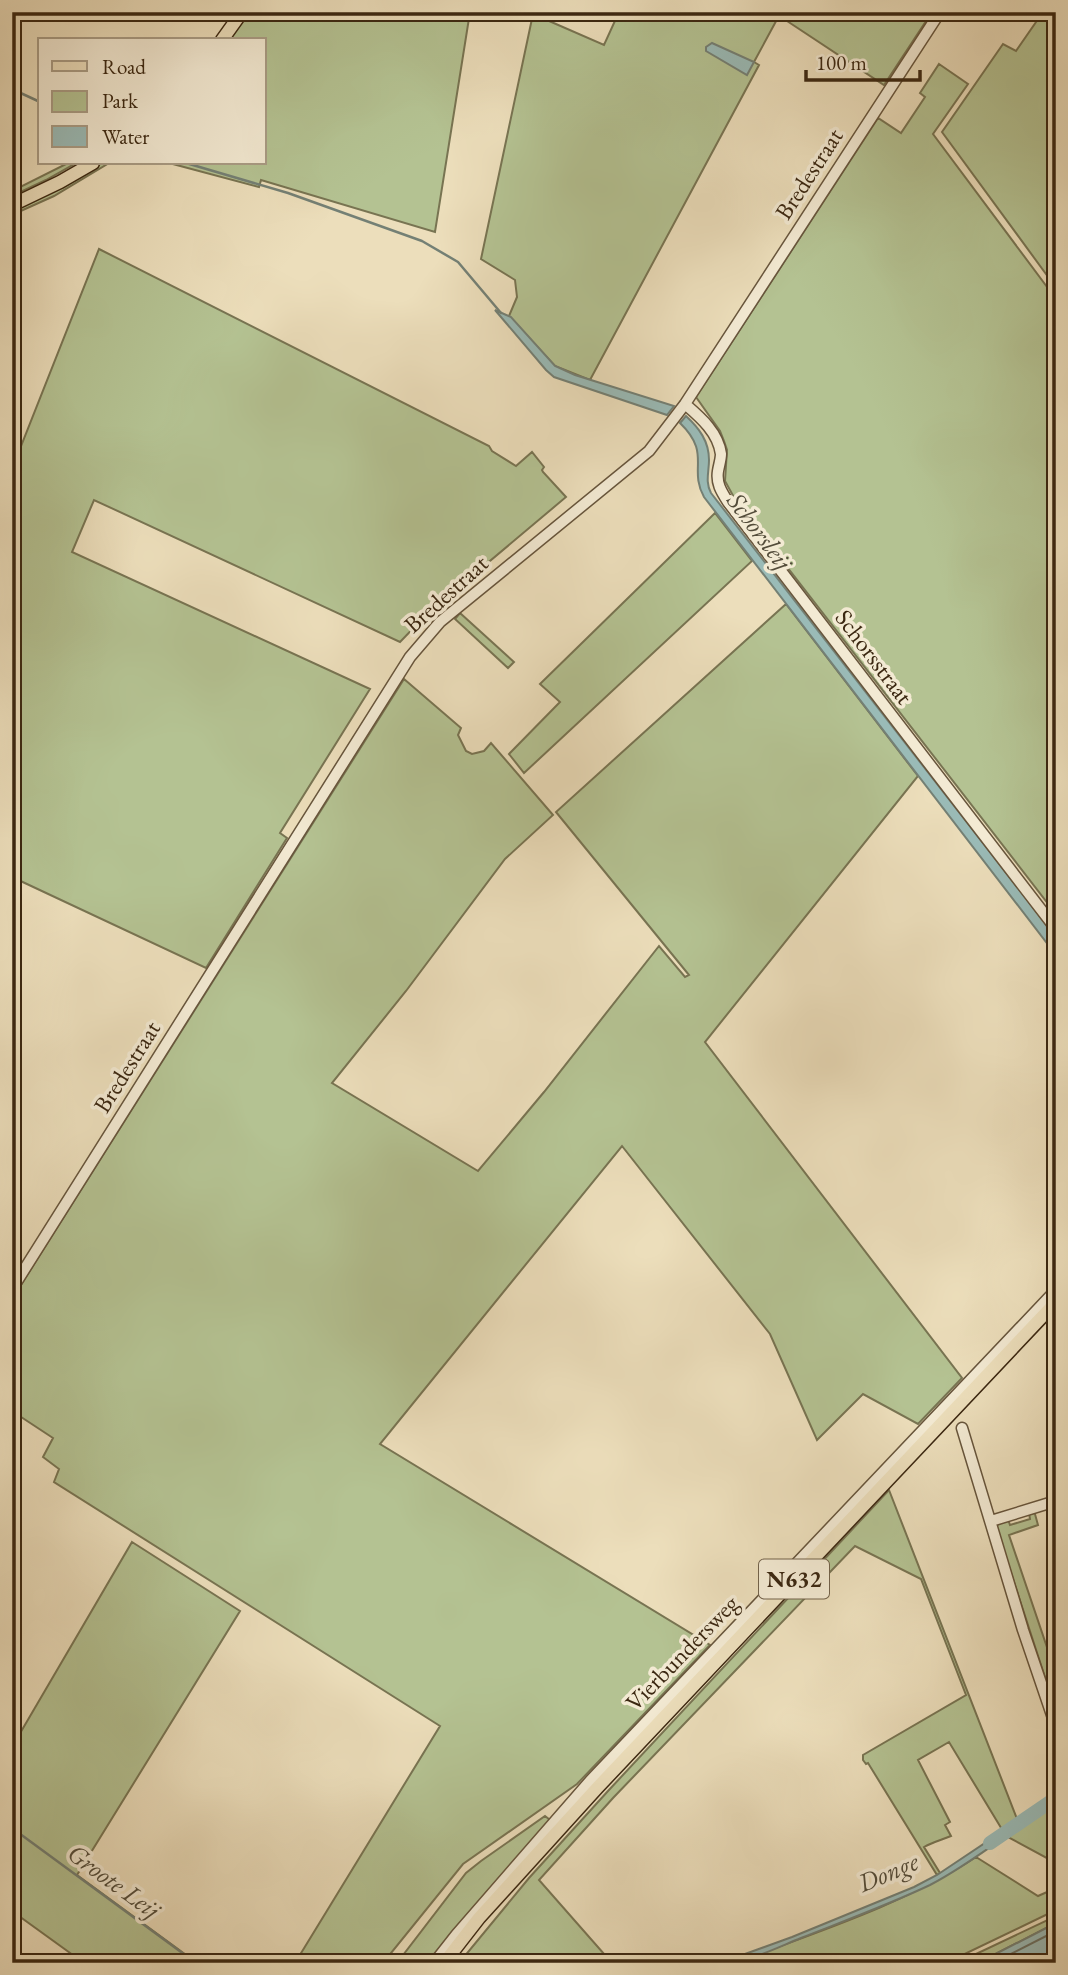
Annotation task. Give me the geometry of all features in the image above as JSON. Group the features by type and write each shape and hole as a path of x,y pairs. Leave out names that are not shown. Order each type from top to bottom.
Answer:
{"main road":[{"path":"223,38 242,12"},
{"path":"12,205 91,164"},
{"name":"Vierbundersweg","path":"444,1963 593,1785 1041,1311 1056,1302"}],"street":[{"name":"Bredestraat","path":"12,1289 410,657 440,622 649,452 685,404 940,12"},
{"name":"Schorsstraat","path":"685,404 706,423 717,441 721,455 717,480 728,502 1056,929"},
{"name":"Vierbundersweg","path":"1041,1311 1056,1290"},
{"path":"962,1428 1023,1630 1056,1727"},
{"path":"991,1521 1056,1501"},
{"name":"Vierbundersweg","path":"434,1963 456,1935 562,1819"}],"green space":[{"path":"247,12 470,12 435,232 261,180 259,187 173,164 266,164 266,38 228,38"},
{"path":"619,12 781,12 754,62 759,65 590,380 555,366 509,316 517,297 515,280 481,259 533,14 604,45"},
{"path":"788,12 932,12 884,85 784,19"},
{"path":"1043,12 1056,12 1056,259 1046,274 942,132 1003,44 1016,51"},
{"path":"939,64 968,84 933,134 1056,299 1056,914 736,501 725,481 727,450 724,441 696,397 878,118 901,133 925,97 920,93"},
{"path":"66,164 74,164 12,196 12,191"},
{"path":"97,164 107,164 54,196 12,215 12,209"},
{"path":"99,249 489,446 492,451 516,466 532,452 544,467 543,472 566,497 428,613 400,642 94,500 72,552 370,689 280,833 287,838 206,968 12,877 12,469"},
{"path":"715,513 752,561 524,773 509,754 560,702 540,684"},
{"path":"786,604 918,776 705,1042 962,1378 918,1424 863,1394 817,1440 770,1334 622,1146 380,1444 710,1645 577,1784 463,1864 383,1963 295,1963 440,1726 54,1482 59,1469 43,1457 53,1438 12,1411 12,1397 18,1385 12,1381 12,1299 404,679 461,728 458,735 466,751 472,754 484,751 491,743 553,815 505,859 406,991 332,1083 478,1171 659,946 685,977 689,975 556,812"},
{"path":"460,613 514,662 508,668 455,619"},
{"path":"889,1490 1019,1824 1056,1800 1056,1863 1006,1836 949,1742 918,1760 950,1822 945,1825 951,1836 924,1847 940,1873 937,1875 868,1763 863,1760 863,1755 966,1695 921,1579 855,1546 613,1798 539,1880 612,1963 459,1963 529,1878 608,1791"},
{"path":"1032,1512 1038,1525 1009,1535 1056,1674 1056,1711 997,1530 997,1525 1008,1519 1010,1525 1030,1519 1029,1513"},
{"path":"132,1542 240,1611 77,1875 197,1963 84,1963 12,1911 12,1747"},
{"path":"545,1816 550,1820 431,1963 397,1963 466,1873"},
{"path":"976,1857 1038,1896 1056,1888 1056,1910 946,1963 747,1963 745,1959 893,1902"},
{"path":"1056,1916 1056,1923 978,1963 957,1963"}],"water":[{"path":"712,43 754,62 747,75 706,51 706,47"},
{"path":"495,310 511,317 555,366 575,375 674,406 667,415 554,377"},
{"path":"686,416 699,430 707,447 711,493 1056,937 1056,955 704,497 698,478 695,444 680,423"},
{"path":"1003,1831 1006,1836 930,1885 762,1954 720,1963 914,1887"},
{"path":"1056,1923 1056,1963 978,1963"}],"waterway":[{"name":"Schorsleij","path":"12,89 38,101"},
{"name":"Schorsleij","path":"189,164 288,193 422,241 458,262 501,313"},
{"name":"Donge","path":"990,1843 1056,1800"},
{"name":"Groote Leij","path":"12,1828 196,1963"}]}
